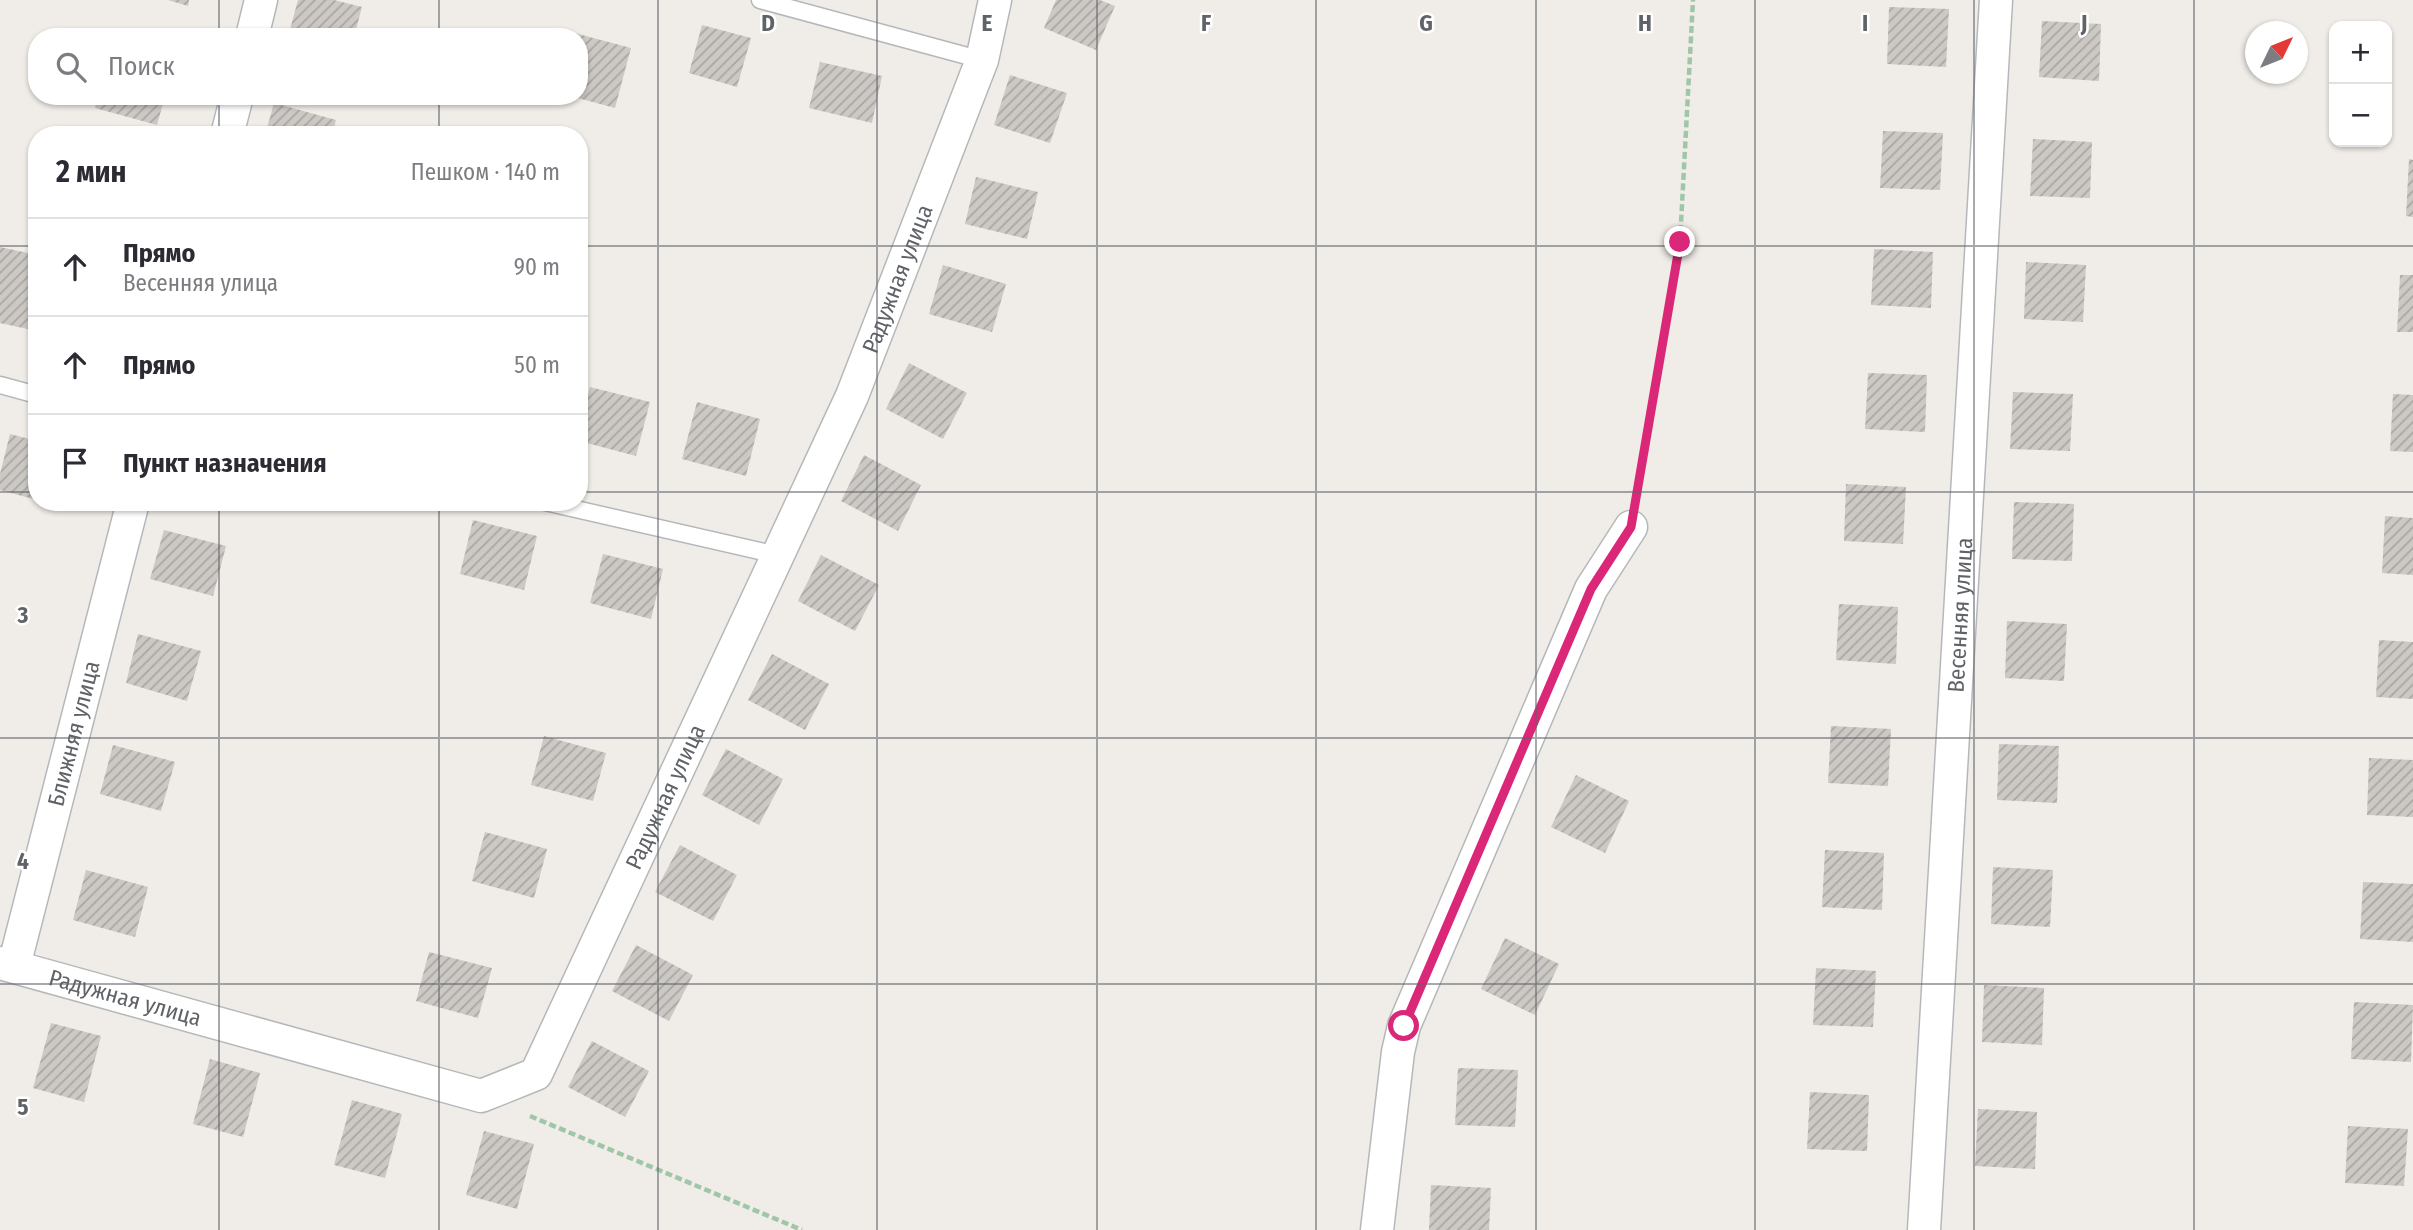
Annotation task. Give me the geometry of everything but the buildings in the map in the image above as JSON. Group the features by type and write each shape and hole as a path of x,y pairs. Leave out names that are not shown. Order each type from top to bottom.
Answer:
{"street":[{"path":"254,28 261,0"},
{"name":"Радужная улица","path":"7,964 481,1096 536,1074 852,396 982,60 995,0"},
{"name":"Весенняя улица","path":"1924,1230 1996,0"},
{"path":"229,126 235,105"},
{"name":"Ближняя улица","path":"7,964 131,511"},
{"path":"1377,1230 1398,1052 1404,1026 1591,589 1631,527"}],"lane":[{"path":"760,0 982,60"},
{"path":"0,385 28,393"},
{"path":"584,511 777,555"}],"path":[{"path":"1631,527 1680,242 1693,0"},
{"path":"481,1096 802,1230"}],"route":[{"path":"1404,1026 1591,589 1631,527 1680,242"}]}
